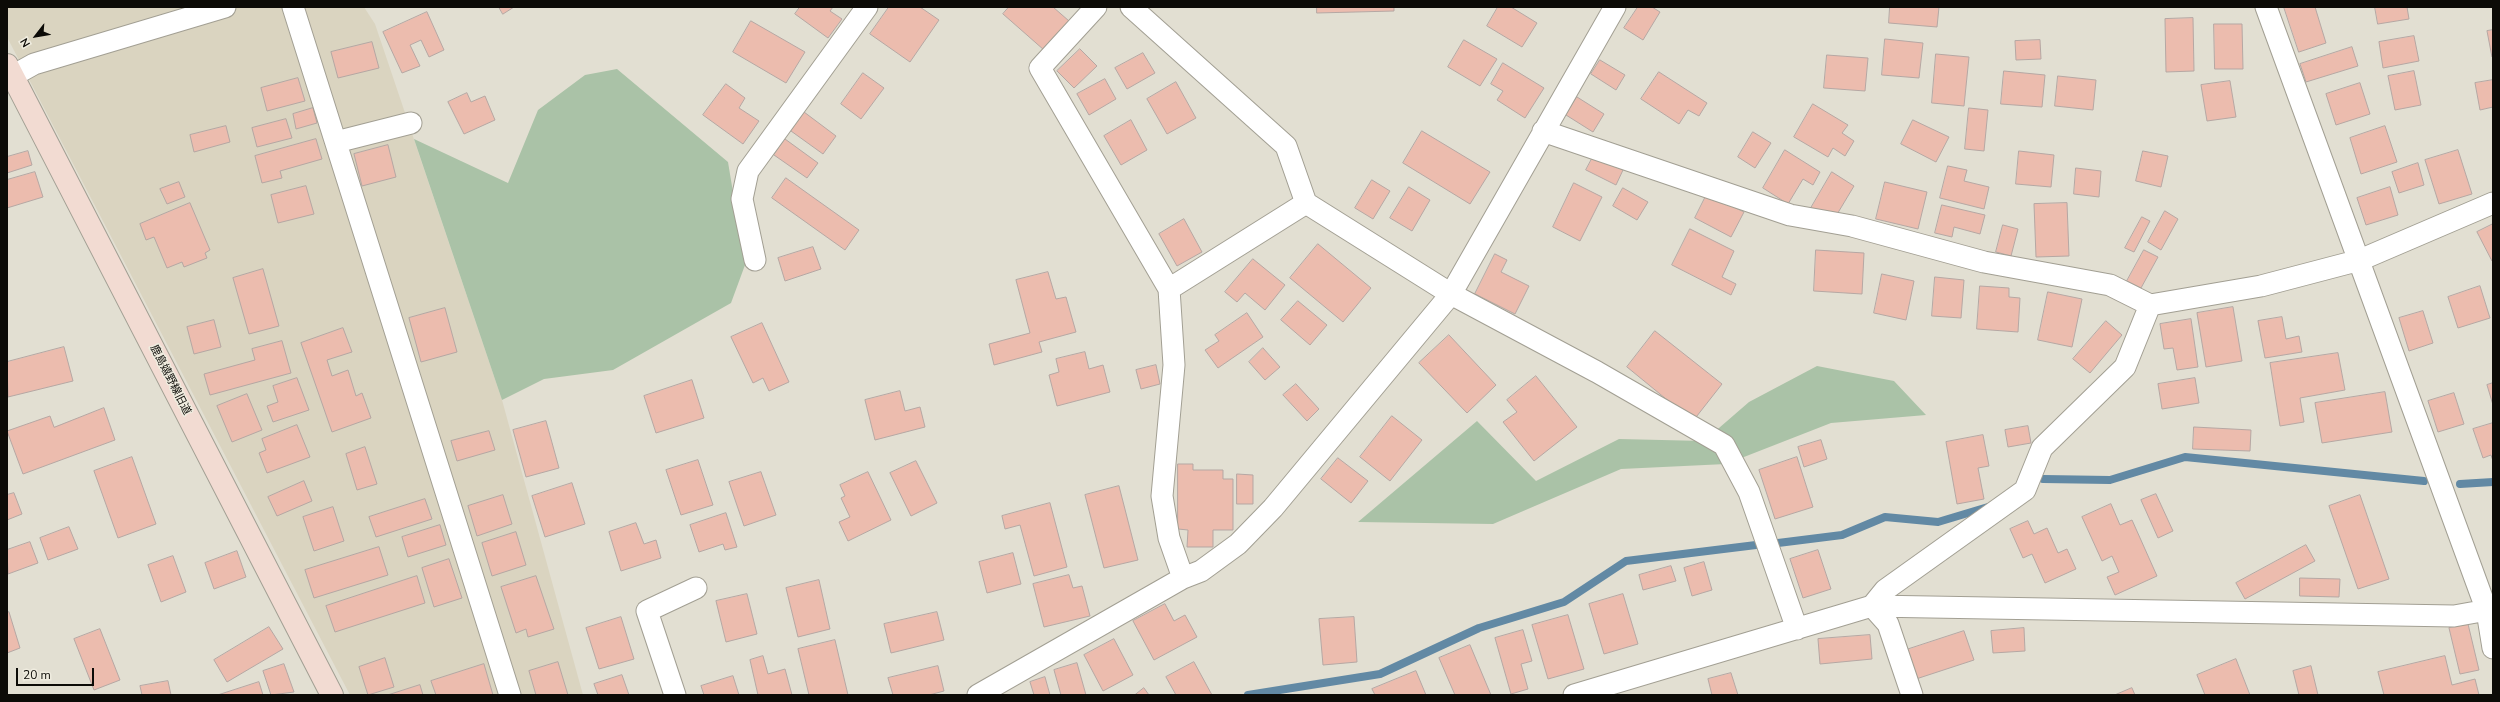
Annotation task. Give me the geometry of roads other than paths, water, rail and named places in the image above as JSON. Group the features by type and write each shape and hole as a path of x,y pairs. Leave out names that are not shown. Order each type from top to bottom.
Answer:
{"street":[{"path":"9,74 34,64 225,7"},
{"path":"293,7 510,695"},
{"path":"755,260 742,199 748,172 867,7"},
{"path":"1096,7 1040,68 1169,289 1174,365 1162,496 1169,538 1184,578"},
{"path":"1131,7 1286,146 1306,203 1451,294 1597,372 1724,445 1749,492 1797,629"},
{"path":"978,695 1184,578 1201,571 1238,544 1273,508 1451,294 1615,7"},
{"path":"2266,7 2490,610 2493,648"},
{"name":"鹿島嬉野線旧道","path":"9,74 332,695"},
{"path":"336,142 411,123"},
{"path":"1543,131 1790,214 1852,226 1984,262 2110,285 2150,305 2261,286 2360,260 2493,203"},
{"path":"1169,289 1306,203"},
{"path":"1872,606 1885,590 2026,490 2042,448 2125,367 2150,305"},
{"path":"675,695 647,611 696,588"},
{"path":"1574,695 1872,606 2454,616 2490,610"},
{"path":"1872,606 1888,624 1912,695"}],"waterway":[{"path":"2043,479 2110,480 2185,457 2424,481"},
{"path":"2460,484 2493,482"},
{"path":"1778,543 1842,535 1885,517 1938,522 1988,507"},
{"path":"1248,695 1380,674 1479,628 1564,602 1626,561 1756,545"}]}
